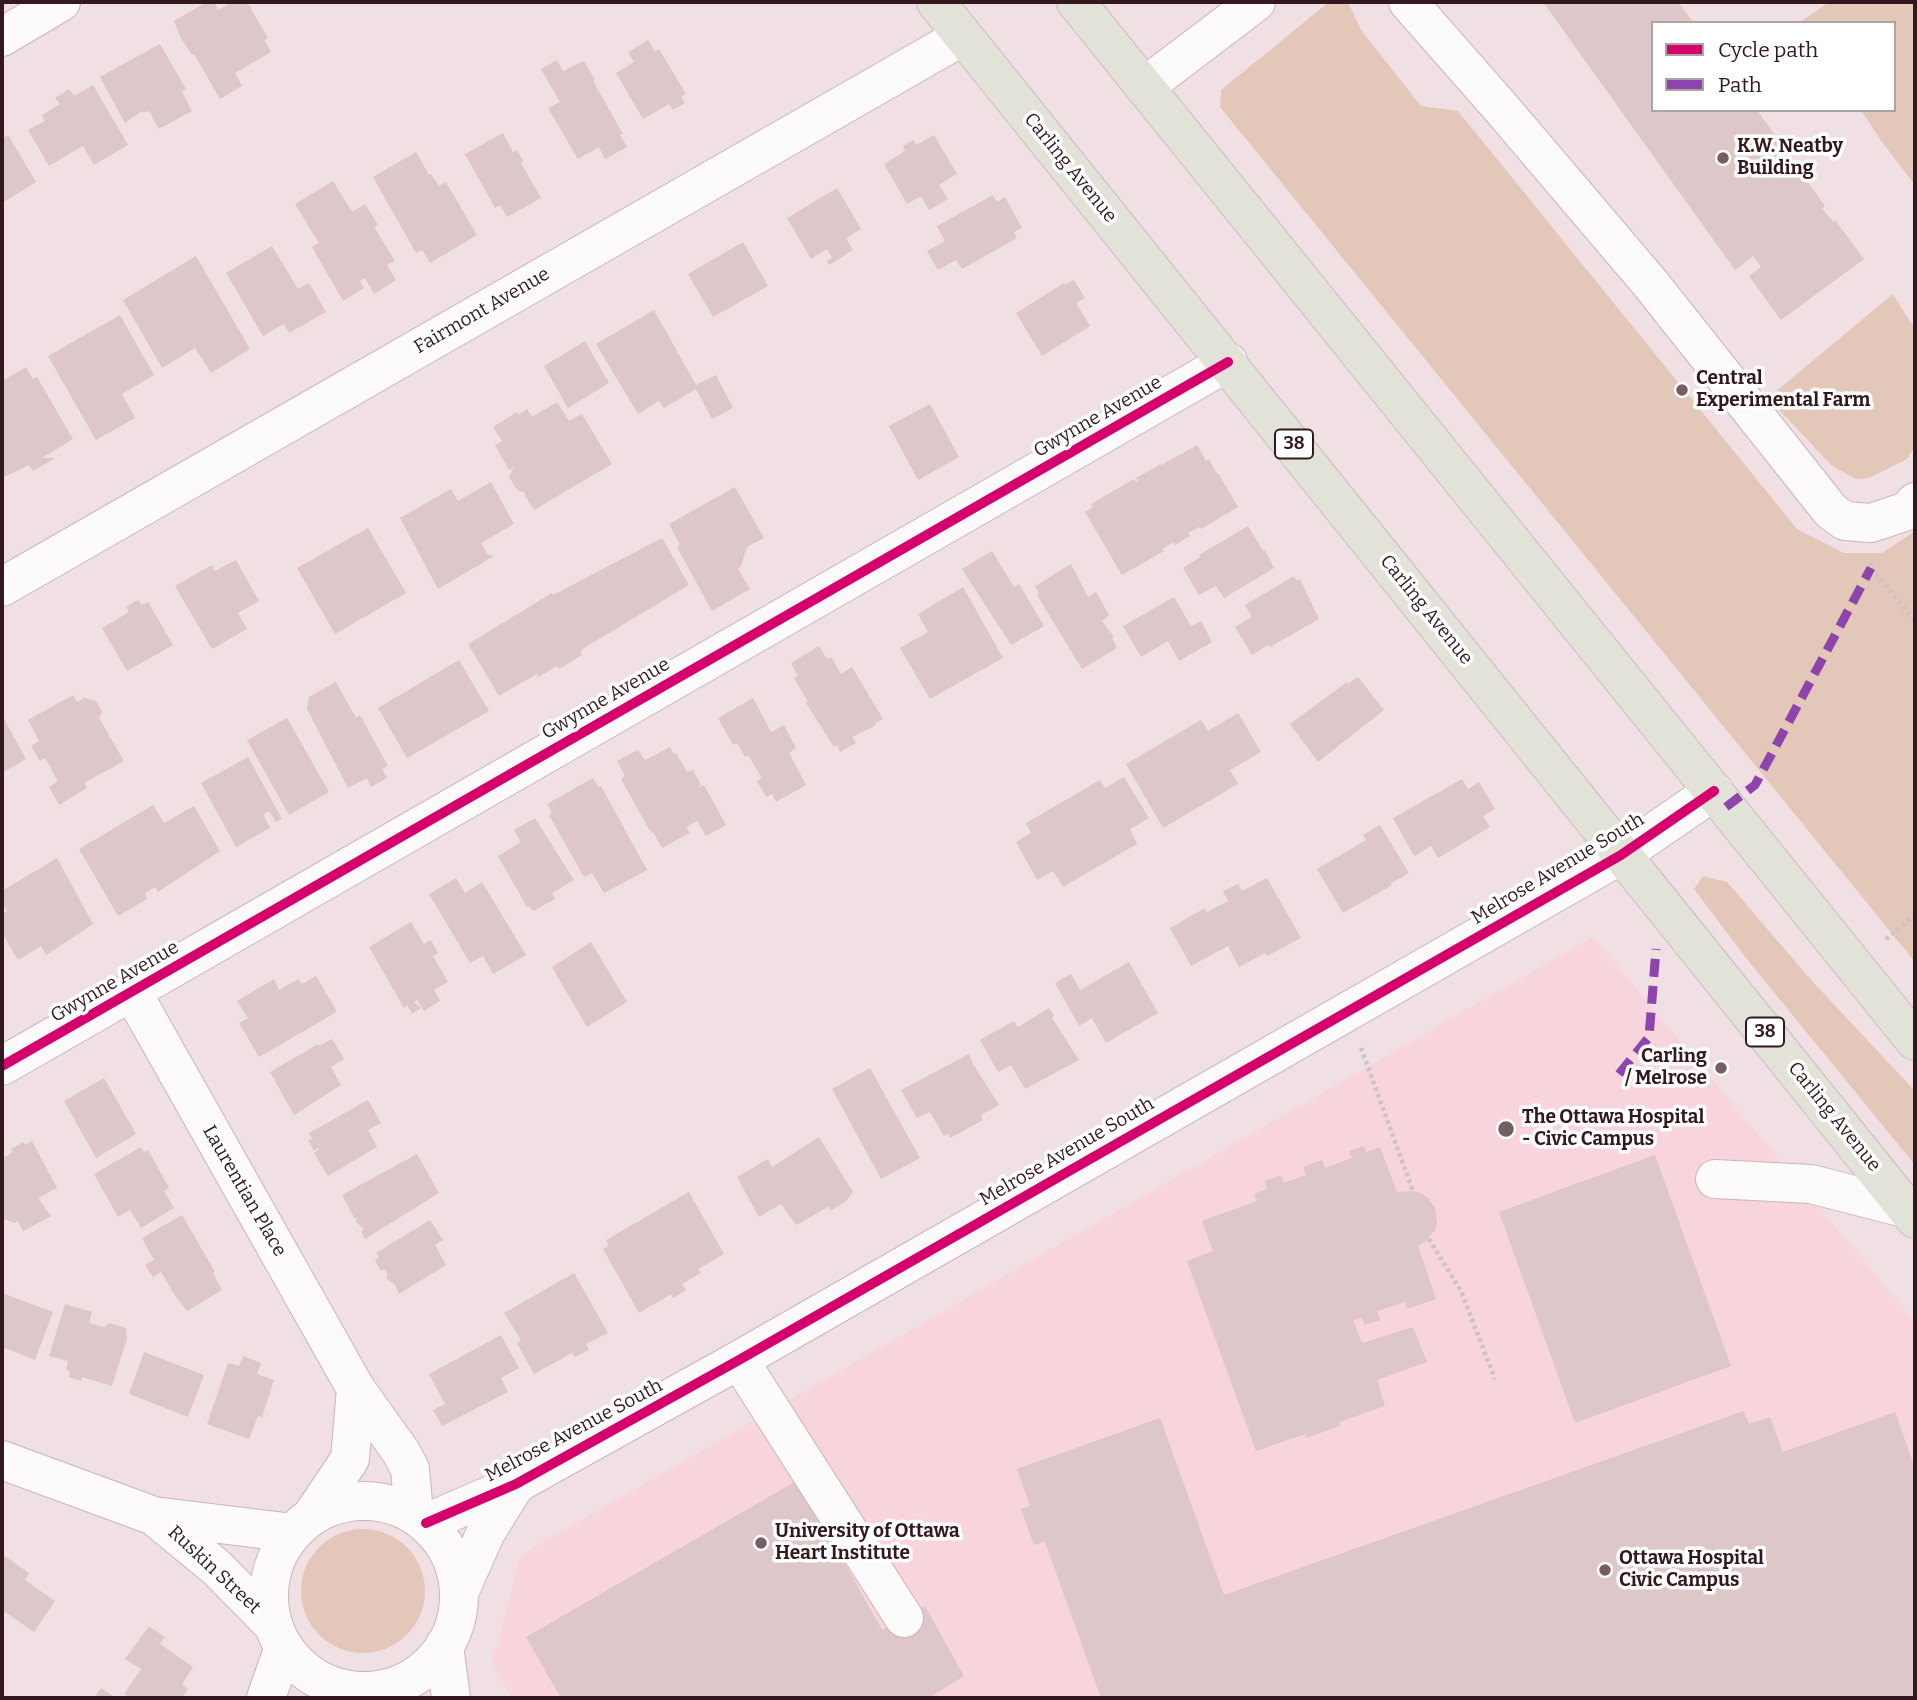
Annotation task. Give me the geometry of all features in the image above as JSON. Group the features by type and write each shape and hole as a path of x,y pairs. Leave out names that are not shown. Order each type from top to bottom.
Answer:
{"main road":[{"name":"Carling Avenue","path":"936,2 1911,1214"},
{"path":"1076,2 1915,1041"}],"street":[{"path":"2,37 61,2"},
{"path":"1408,2 1503,109 1650,283 1831,511 1845,521 1871,523 1907,510 1915,502"},
{"path":"1144,87 1242,6"},
{"name":"Fairmont Avenue","path":"2,587 963,36"},
{"name":"Gwynne Avenue","path":"2,1066 1228,362"},
{"name":"Melrose Avenue South","path":"420,1519 516,1484 739,1360 1621,855 1714,791"},
{"name":"Laurentian Place","path":"132,992 356,1389 401,1452 410,1469 420,1519"},
{"path":"1714,1179 1811,1184 1911,1214"},
{"path":"739,1360 904,1618"},
{"path":"302,1525 335,1505 362,1500 389,1504 420,1519 443,1543 454,1567 459,1593 456,1621 444,1646 432,1662 398,1685 362,1694 324,1682 301,1667 279,1636 269,1601 271,1576 279,1553 350,1459 356,1389"},
{"name":"Ruskin Street","path":"2,1460 154,1516 302,1525"},
{"name":"Melrose Avenue South","path":"459,1593 485,1534 516,1484"},
{"name":"Ruskin Street","path":"154,1516 218,1569 279,1636"},
{"path":"265,1698 279,1636"},
{"path":"444,1646 451,1698"}],"path":[{"path":"1871,523 1871,568 1915,621"},
{"path":"1886,939 1915,915"},
{"path":"1359,1041 1413,1191"},
{"path":"1429,1239 1461,1291 1495,1379"}],"shaded area":[{"path":"1329,2 1348,2 1361,30 1421,106 1458,111 1797,529 1844,553 1882,553 1915,531 1915,962 1220,107 1221,90"},
{"path":"1829,2 1915,2 1915,185 1862,112 1896,112 1896,21 1802,21"},
{"path":"1893,294 1915,329 1915,446 1907,459 1869,478 1856,479 1832,466 1768,398"},
{"path":"1703,876 1727,882 1812,981 1915,1091 1915,1165 1750,963 1694,889"},
{"name":"The Ottawa Hospital - Civic Campus","path":"1593,937 1915,1322 1915,1698 512,1698 492,1663 521,1555"},
{"path":"363,1529 387,1534 407,1547 420,1567 425,1591 420,1615 407,1635 387,1648 363,1653 339,1648 319,1635 306,1615 301,1591 306,1567 319,1547 339,1534"}],"building":[{"path":"207,2 214,2 218,10 232,2 247,2 268,38 264,40 271,52 235,73 242,86 220,99 194,54 192,55 181,38 174,21"},
{"name":"K.W. Neatby Building","path":"1543,2 1678,2 1692,21 1651,21 1651,112 1758,112 1825,206 1822,208 1833,222 1835,220 1864,259 1781,320 1749,276 1761,267 1753,256 1735,270"},
{"path":"648,40 655,52 659,49 686,94 681,97 685,103 673,110 669,104 643,119 616,73 634,62 628,52"},
{"path":"160,44 186,89 182,92 192,111 159,129 149,111 142,111 125,123 100,77"},
{"path":"557,60 563,71 584,61 623,134 620,135 627,147 605,159 599,147 578,159 548,108 560,102 541,69"},
{"path":"93,85 128,145 94,165 83,146 49,166 28,130 45,121 42,115 60,104 55,98 69,89 74,96"},
{"path":"503,133 513,152 517,150 523,161 521,163 541,198 507,217 500,205 495,208 465,154"},
{"path":"8,135 36,182 2,203 2,139"},
{"path":"934,135 957,174 939,185 948,199 929,210 921,196 907,204 884,164 905,151 903,146 913,140 916,145"},
{"path":"416,152 429,175 431,174 439,186 446,182 477,235 430,263 422,250 416,253 373,177"},
{"path":"333,181 352,212 365,204 378,225 374,227 395,261 387,265 396,280 374,294 365,278 360,281 364,288 343,301 312,247 319,243 295,204"},
{"path":"837,188 861,229 846,238 853,250 829,265 827,261 832,258 827,249 811,259 787,218"},
{"path":"993,195 997,202 1005,197 1022,228 1014,232 1017,238 962,269 956,260 938,270 927,251 945,241 937,226"},
{"path":"743,242 768,286 713,317 688,274"},
{"path":"272,246 298,289 309,283 326,312 289,333 284,324 263,336 226,273"},
{"path":"196,256 250,349 211,373 195,348 162,368 123,300"},
{"path":"1074,280 1085,298 1076,303 1090,326 1042,356 1016,313 1064,283 1065,285"},
{"path":"654,310 696,385 716,375 733,408 712,419 696,389 664,408 659,401 638,414 596,344"},
{"path":"120,315 154,375 122,394 135,418 96,440 48,356"},
{"path":"585,341 609,383 568,408 544,366"},
{"path":"26,367 33,379 37,377 73,439 42,458 55,458 33,471 29,465 2,478 2,381"},
{"path":"557,402 569,421 582,414 612,464 534,510 524,494 526,493 517,490 509,477 514,467 509,470 495,445 502,441 493,427 517,412 519,415 527,409 532,417"},
{"path":"930,404 959,457 918,480 889,426"},
{"path":"1197,445 1206,461 1209,459 1238,507 1201,529 1199,527 1188,533 1190,536 1175,545 1174,542 1162,549 1164,551 1122,575 1085,512 1093,507 1091,504 1134,479 1138,481 1136,478 1161,464 1164,467 1163,464"},
{"path":"491,482 514,524 481,543 487,554 494,556 438,589 400,518 451,489 458,501"},
{"path":"735,487 764,538 747,547 738,569 750,589 712,611 677,547 680,545 669,524"},
{"path":"1248,526 1274,568 1224,598 1216,586 1199,595 1183,568 1200,557 1199,555"},
{"path":"368,528 406,593 335,634 297,568"},
{"path":"662,538 689,585 584,648 582,655 559,669 557,666 538,677 537,674 499,696 468,644 552,593 553,595"},
{"path":"992,551 1014,587 1019,584 1044,626 1011,645 962,569"},
{"path":"236,560 259,601 238,613 247,629 212,649 175,586 212,565 215,571"},
{"path":"1071,564 1088,597 1096,592 1109,615 1102,621 1114,637 1112,638 1117,648 1082,669 1037,595 1039,593 1035,586"},
{"path":"1294,576 1297,581 1300,579 1319,619 1252,655 1235,627 1252,617 1245,605"},
{"path":"963,587 1003,658 930,699 900,648 928,632 918,614"},
{"path":"1174,597 1191,626 1201,621 1212,642 1179,661 1168,641 1141,657 1123,626"},
{"path":"138,600 142,605 148,602 173,645 127,671 102,628 129,612 126,607"},
{"path":"819,646 827,659 831,657 841,674 852,667 883,719 852,737 856,743 840,752 806,703 808,702 794,678 798,676 791,663"},
{"path":"459,660 489,711 407,758 378,708"},
{"path":"1358,677 1384,710 1318,762 1290,724 1347,682 1348,684"},
{"path":"336,682 356,718 360,715 388,766 382,769 387,778 371,787 367,778 348,788 307,709 309,697"},
{"path":"73,695 77,702 84,698 96,701 102,712 99,718 124,761 84,783 87,788 59,805 49,787 58,781 45,758 40,761 31,746 39,741 28,720"},
{"path":"753,698 771,732 784,725 796,748 789,753 806,785 776,802 772,794 766,797 757,781 762,778 748,755 745,757 737,743 733,745 718,718"},
{"path":"1238,713 1261,752 1230,770 1238,784 1163,828 1126,764 1201,720 1208,731"},
{"path":"2,715 26,759 2,773"},
{"path":"287,718 329,792 289,815 247,740"},
{"path":"670,747 687,772 693,770 701,785 697,789 704,785 726,825 706,836 697,821 686,827 690,833 662,848 621,779 625,776 617,761 638,750 645,760"},
{"path":"248,757 282,819 276,822 269,811 263,814 270,828 236,847 201,783"},
{"path":"1124,777 1149,818 1130,829 1137,844 1063,887 1053,871 1037,880 1016,842 1031,833 1026,823 1100,780 1105,788"},
{"path":"593,778 598,787 601,786 647,870 604,893 592,873 584,877 549,815 552,813 547,804"},
{"path":"1462,779 1468,789 1479,782 1495,809 1483,816 1490,827 1438,858 1431,846 1414,856 1393,818"},
{"path":"153,805 164,823 194,806 220,851 158,892 155,887 145,893 147,899 118,916 79,849"},
{"path":"535,818 574,880 552,893 555,899 533,911 527,907 498,856 521,842 514,830"},
{"path":"1380,825 1409,873 1343,913 1317,869 1366,840 1363,835"},
{"path":"57,858 93,924 46,955 41,946 18,960 2,933 2,914 7,911 2,903 2,891"},
{"path":"456,878 465,893 482,882 526,955 493,974 483,956 470,963 429,894"},
{"path":"1267,878 1301,938 1239,967 1228,946 1191,966 1170,928 1205,908 1207,912 1228,901 1223,891 1238,884 1242,891"},
{"path":"411,922 424,944 431,940 438,953 433,956 448,982 434,990 440,1001 424,1011 417,1000 414,1002 421,1008 412,1014 407,1005 404,1008 369,947"},
{"path":"591,942 627,1002 587,1027 552,967"},
{"path":"1129,962 1158,1013 1106,1043 1092,1018 1079,1026 1055,983 1071,974 1080,990"},
{"path":"316,976 336,1010 335,1013 259,1057 239,1023 248,1018 237,1001 274,979 279,990 298,979 302,984"},
{"path":"1049,1008 1054,1016 1052,1018 1079,1060 1025,1089 1011,1065 998,1072 980,1040 1014,1021 1018,1027"},
{"path":"332,1039 344,1059 331,1067 341,1085 294,1115 270,1072 318,1044 319,1046"},
{"path":"969,1054 999,1105 981,1115 983,1120 950,1138 948,1134 944,1136 930,1112 917,1118 901,1090"},
{"path":"870,1068 920,1158 881,1179 832,1089"},
{"path":"104,1078 136,1134 96,1158 64,1101"},
{"path":"368,1100 381,1123 368,1130 377,1147 328,1176 314,1153 318,1148 314,1151 308,1140 312,1139 309,1133"},
{"path":"819,1137 853,1192 846,1201 830,1211 830,1206 796,1225 781,1204 759,1217 737,1177 768,1159 772,1167"},
{"path":"32,1141 57,1188 38,1198 51,1216 23,1231 18,1221 14,1223 2,1218 2,1159 13,1152 11,1149 23,1142 25,1145"},
{"path":"1364,1146 1366,1152 1380,1147 1397,1192 1420,1193 1427,1197 1435,1208 1435,1230 1418,1246 1436,1299 1407,1309 1405,1302 1377,1311 1380,1320 1365,1325 1362,1318 1353,1320 1362,1343 1413,1327 1427,1362 1377,1380 1385,1406 1339,1422 1340,1426 1306,1438 1305,1434 1256,1451 1187,1261 1213,1251 1202,1221 1257,1201 1254,1194 1267,1189 1265,1181 1281,1175 1284,1183 1306,1175 1303,1167 1322,1160 1325,1168 1352,1158 1349,1151"},
{"path":"141,1147 144,1152 148,1150 169,1188 164,1191 174,1208 141,1228 130,1210 118,1217 94,1174"},
{"path":"417,1154 439,1193 365,1239 361,1231 364,1229 356,1222 358,1217 355,1219 342,1195"},
{"path":"1655,1155 1731,1366 1575,1423 1499,1212"},
{"path":"689,1192 724,1254 698,1269 701,1273 682,1284 686,1290 673,1298 671,1294 639,1313 603,1249 609,1246 606,1240"},
{"path":"182,1215 215,1272 213,1273 222,1290 187,1311 161,1272 153,1277 145,1265 154,1260 142,1238"},
{"path":"430,1220 443,1240 435,1245 446,1265 399,1294 395,1285 386,1278 388,1274 384,1269 381,1271 375,1260 379,1257 376,1253"},
{"path":"574,1273 608,1333 586,1344 589,1350 575,1357 572,1353 534,1374 517,1343 521,1340 504,1313"},
{"path":"2,1293 53,1312 35,1360 2,1347"},
{"path":"65,1304 92,1312 89,1323 104,1327 109,1323 126,1328 127,1339 112,1386 82,1377 81,1381 69,1377 70,1372 66,1370 68,1361 49,1356"},
{"path":"501,1335 519,1368 501,1378 508,1392 442,1426 433,1410 445,1404 429,1374"},
{"path":"144,1352 204,1375 188,1417 129,1394"},
{"path":"243,1356 261,1363 257,1374 274,1380 262,1417 258,1416 249,1439 207,1424 228,1363 239,1366"},
{"name":"Ottawa Hospital Civic Campus","path":"1744,1411 1749,1424 1770,1417 1783,1452 1895,1412 1915,1468 1915,1698 1101,1698 1045,1542 1034,1545 1021,1509 1030,1506 1017,1469 1160,1418 1224,1595"},
{"name":"University of Ottawa Heart Institute","path":"798,1480 882,1630 925,1606 964,1676 929,1698 561,1698 526,1637"},
{"path":"2,1554 29,1573 25,1580 55,1601 34,1632 2,1610"},
{"path":"149,1626 165,1637 160,1644 193,1667 182,1684 188,1689 182,1698 131,1698 124,1694 141,1669 125,1659"},
{"path":"101,1688 116,1698 94,1698"}],"marked path":[{"path":"1726,807 1755,785 1871,568"},
{"path":"1619,1074 1649,1037 1656,949"}],"cycle path":[{"path":"2,1066 1228,362"},
{"path":"426,1523 516,1484 739,1360 1621,855 1714,791"}],"place":[{"name":"K.W. Neatby Building","path":"1723,158"},
{"name":"Central Experimental Farm","path":"1682,390"},
{"name":"Carling / Melrose","path":"1721,1068"},
{"name":"The Ottawa Hospital - Civic Campus","path":"1506,1129"},
{"name":"University of Ottawa Heart Institute","path":"761,1543"},
{"name":"Ottawa Hospital Civic Campus","path":"1605,1570"}]}
